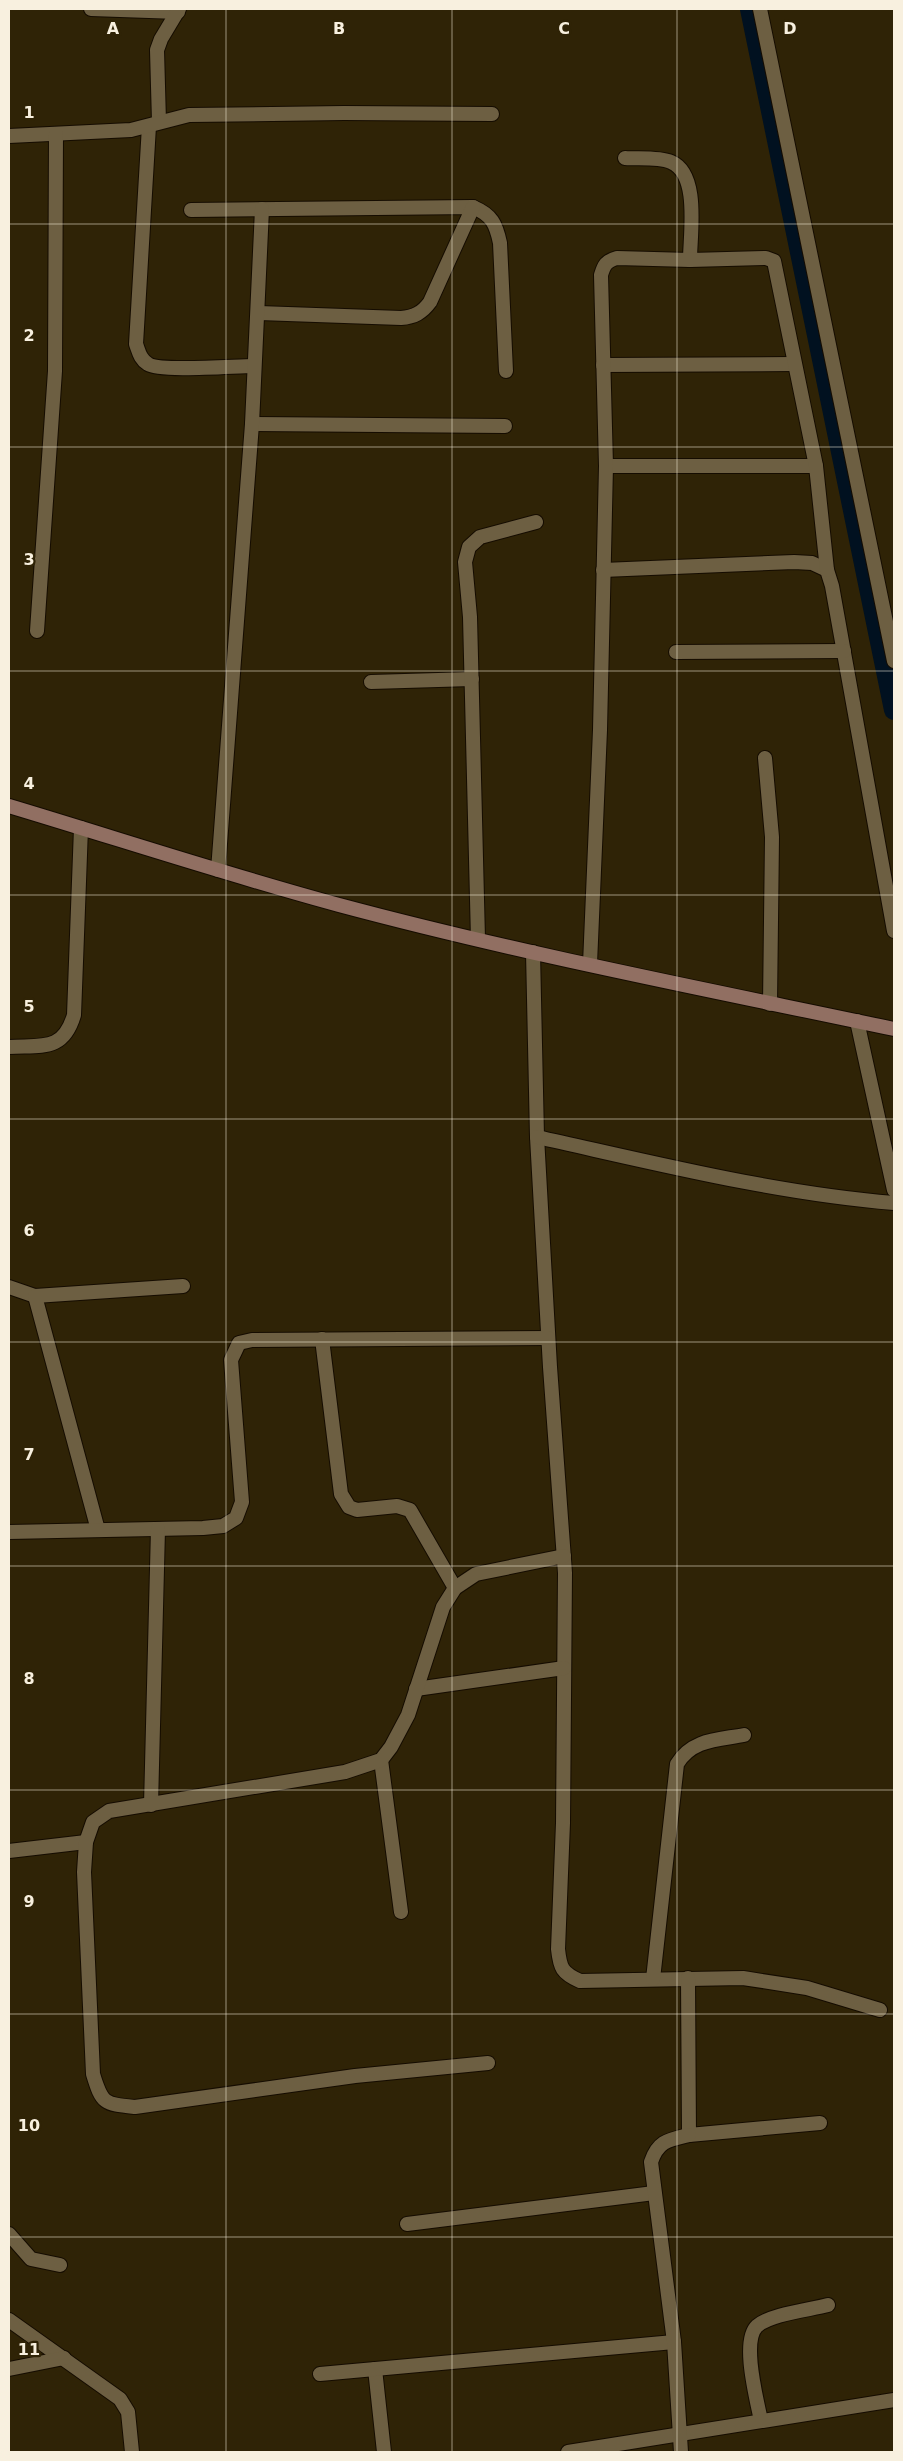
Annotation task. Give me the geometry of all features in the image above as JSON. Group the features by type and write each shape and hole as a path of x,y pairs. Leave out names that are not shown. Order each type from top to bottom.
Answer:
{"main road":[{"path":"9,806 339,905 478,940 894,1029"}],"street":[{"path":"91,9 178,10"},
{"path":"760,9 894,661"},
{"path":"178,10 161,38 158,50 154,124 136,344 140,355 148,364 163,367 253,366"},
{"path":"9,136 131,130 196,114 344,112 492,114"},
{"path":"37,631 55,371 56,134"},
{"path":"625,158 670,162 682,169 688,181 691,196 690,260"},
{"path":"258,313 401,318 423,312 430,302 473,207"},
{"path":"190,210 473,207 486,212 496,224 498,233 506,372"},
{"path":"218,870 252,424 253,366 258,313 262,209"},
{"path":"590,964 600,730 606,466 601,276 604,266 609,260 617,258 690,260 766,258 774,261 793,364 816,466 827,570 832,586 894,931"},
{"path":"602,365 793,364"},
{"path":"252,424 505,426"},
{"path":"606,466 816,466"},
{"path":"478,940 470,617 465,562 469,547 480,536 536,522"},
{"path":"603,570 794,562 812,563 827,570"},
{"path":"676,652 844,651"},
{"path":"371,682 472,679"},
{"path":"765,758 772,838 770,1004"},
{"path":"9,1047 44,1044 61,1040 70,1029 74,1014 82,828"},
{"path":"533,952 536,1137 564,1556 564,1823 558,1949 560,1964 566,1975 580,1981 743,1978 807,1988 880,2010"},
{"path":"857,1021 894,1190"},
{"path":"536,1137 786,1190 848,1199 894,1203"},
{"path":"9,1286 35,1296 183,1286"},
{"path":"35,1296 98,1530"},
{"path":"9,1532 223,1526 236,1518 242,1502 231,1360 239,1344 252,1340 548,1338"},
{"path":"322,1339 341,1494 344,1502 357,1510 397,1506 410,1510 455,1588"},
{"path":"151,1804 158,1529"},
{"path":"488,2063 355,2076 135,2107 110,2105 99,2094 93,2074 84,1872 86,1842 92,1822 109,1811 345,1772 381,1760 391,1747 408,1716 443,1607 455,1588 476,1574 564,1556"},
{"path":"416,1689 564,1668"},
{"path":"653,1979 677,1764 685,1752 697,1744 744,1735"},
{"path":"381,1760 401,1912"},
{"path":"9,1851 86,1842"},
{"path":"688,1978 689,2135"},
{"path":"681,2452 674,2342 651,2162 655,2150 667,2141 689,2135 820,2123"},
{"path":"406,2224 654,2193"},
{"path":"9,2234 31,2259 60,2265"},
{"path":"761,2421 750,2353 750,2338 757,2327 770,2319 828,2305"},
{"path":"9,2320 120,2399 129,2417 132,2452"},
{"path":"320,2374 674,2342"},
{"path":"9,2369 64,2358"},
{"path":"376,2369 384,2452"},
{"path":"568,2452 894,2400"}],"waterway":[{"path":"750,9 894,710"}]}
